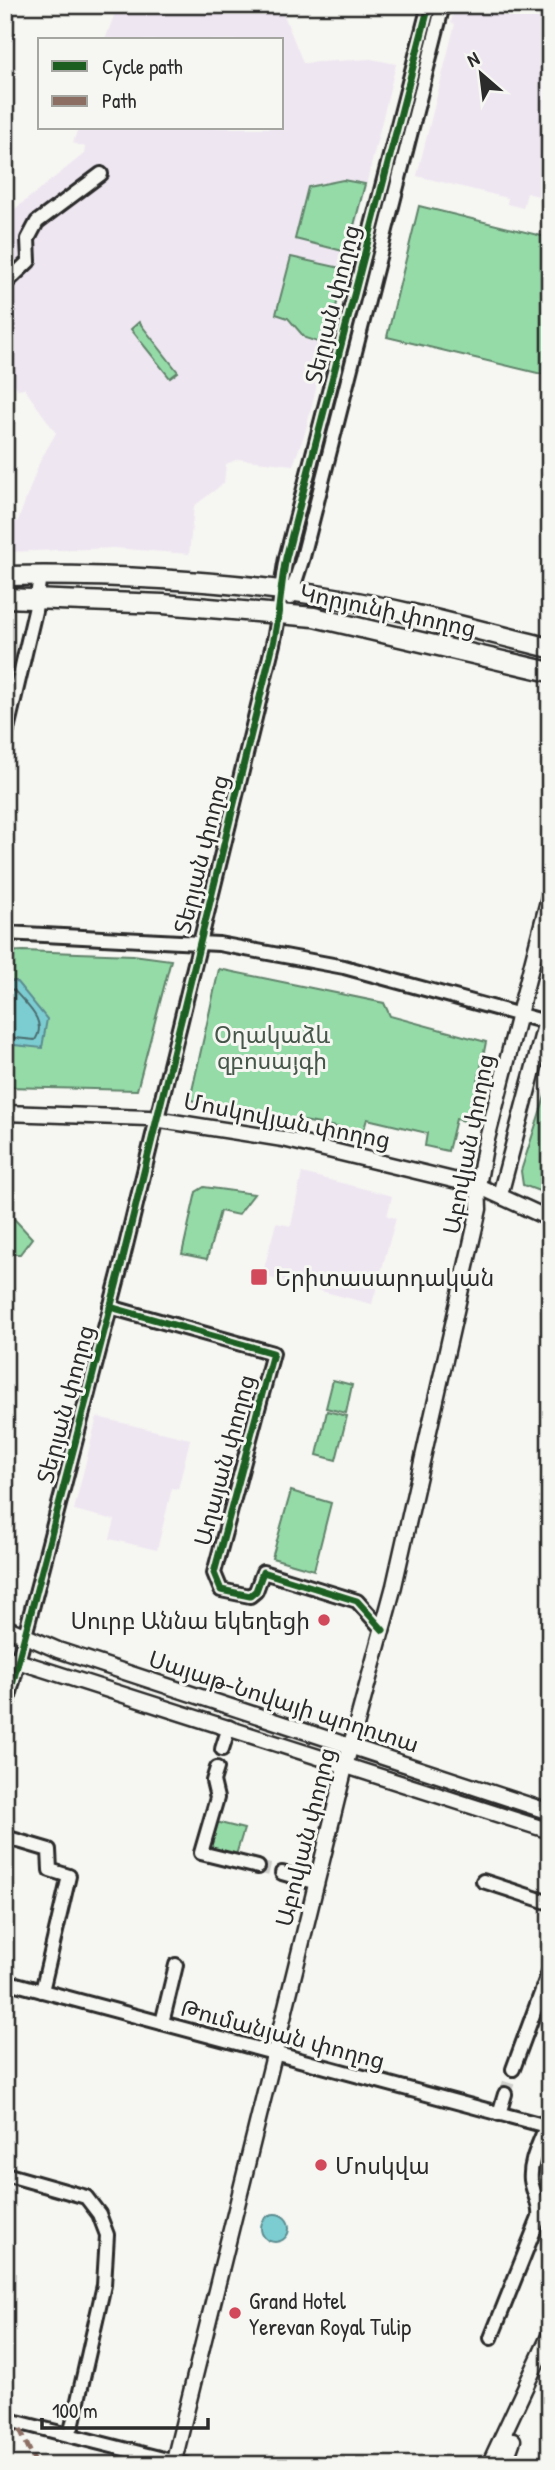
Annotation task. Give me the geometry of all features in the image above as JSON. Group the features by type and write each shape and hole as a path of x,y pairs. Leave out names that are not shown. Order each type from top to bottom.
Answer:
{"highway":[{"name":"Կորյունի փողոց","path":"5,576 40,575 286,591 431,619 550,648"},
{"name":"Կորյունի փողոց","path":"5,597 314,617 426,640 550,672"}],"main road":[{"name":"Աբովյան փողոց","path":"178,2464 346,1763 383,1630 479,1209 478,1186 550,893"},
{"name":"Աբովյան փողոց","path":"500,1195 548,1023 550,1006"},
{"name":"Մոսկովյան փողոց","path":"5,1112 75,1113 157,1119 294,1141 478,1186 550,1219"},
{"name":"Սայաթ-Նովայի պողոտա","path":"5,1628 350,1747 550,1812"},
{"name":"Սայաթ-Նովայի պողոտա","path":"12,1659 346,1763 550,1831"},
{"path":"489,2465 550,2334"},
{"path":"504,2465 550,2356"}],"street":[{"name":"Տերյան փողոց","path":"5,1712 12,1659 25,1637 110,1307 429,5"},
{"name":"Տերյան փողոց","path":"286,591 443,5"},
{"path":"5,284 29,261 28,239 37,222 101,174"},
{"path":"5,738 40,575"},
{"path":"5,933 199,942 344,967 548,1023"},
{"name":"Աղայան փողոց","path":"110,1307 272,1353 214,1573 221,1590 250,1596 256,1591 262,1572 357,1601 383,1630"},
{"path":"222,1749 229,1727"},
{"path":"216,1768 213,1781 217,1798 201,1853 258,1867"},
{"path":"5,1837 49,1850 50,1870 69,1876 41,1991"},
{"path":"282,1873 317,1884"},
{"path":"483,1881 550,1903"},
{"path":"162,2023 176,1965"},
{"path":"513,2069 550,1969"},
{"name":"Թումանյան փողոց","path":"5,1981 548,2127"},
{"path":"499,2114 505,2094"},
{"path":"491,2338 539,2218 541,2208 531,2182 531,2169 548,2127"},
{"path":"5,2174 86,2197 99,2214 107,2235 104,2285 72,2427"},
{"path":"5,2419 178,2464"},
{"path":"72,2427 82,2438"},
{"path":"57,2431 72,2427"}],"shaded area":[{"path":"118,5 280,5 303,63 371,59 396,64 305,433 293,465 238,459 226,464 224,483 194,506 189,554 114,548 5,552 5,525 18,521 40,461 56,433 24,388 18,389 5,372 8,249 5,217 84,154 85,147 73,143 77,130 284,130 284,38 106,38"},
{"path":"455,5 502,5 550,17 550,199 527,193 523,208 507,204 508,198 417,176 455,24 451,23"},
{"path":"302,1173 392,1196 387,1216 396,1218 372,1304 262,1276 276,1223 291,1226"},
{"path":"97,1417 190,1439 178,1489 172,1488 157,1550 110,1539 115,1520 74,1510"}],"green space":[{"path":"343,180 365,184 347,252 295,239 308,187"},
{"path":"419,206 550,238 550,376 387,337"},
{"path":"291,257 345,269 327,345 305,338 288,318 276,314"},
{"path":"139,322 178,372 170,378 131,329"},
{"name":"Օղակաձև զբոսայգի","path":"5,952 133,955 171,960 137,1090 5,1087"},
{"name":"Օղակաձև զբոսայգի","path":"219,969 384,1003 390,1016 486,1042 470,1122 456,1119 448,1151 425,1146 427,1133 367,1119 363,1132 190,1100"},
{"path":"548,1087 550,1195 523,1185 521,1171"},
{"path":"204,1187 254,1194 238,1215 220,1211 207,1259 182,1254 196,1192"},
{"path":"5,1209 32,1238 20,1254 10,1254 5,1246"},
{"path":"333,1380 352,1385 346,1413 326,1408"},
{"path":"327,1411 347,1416 336,1460 317,1455"},
{"path":"291,1491 331,1503 314,1570 272,1558"},
{"path":"216,1822 244,1829 236,1855 208,1848"}],"water":[{"path":"5,981 16,981 47,1019 42,1048 5,1044"},
{"path":"275,2214 285,2218 289,2228 285,2238 275,2242 265,2238 261,2228 265,2218"}],"tunnel":[{"path":"258,1867 282,1873"},
{"path":"505,2094 513,2069"}],"marked path":[{"path":"5,2394 14,2414"},
{"path":"20,2429 36,2465"}],"cycle path":[{"path":"5,1712 119,1274 273,644 286,558 429,5"},
{"path":"110,1307 273,1353 214,1573 221,1590 250,1596 256,1591 263,1572 357,1601 383,1630"}],"place":[{"name":"Երիտասարդական","path":"259,1277"},
{"name":"Սուրբ Աննա եկեղեցի","path":"324,1620"},
{"name":"Մոսկվա","path":"321,2165"},
{"name":"Grand Hotel Yerevan Royal Tulip","path":"235,2313"}]}
